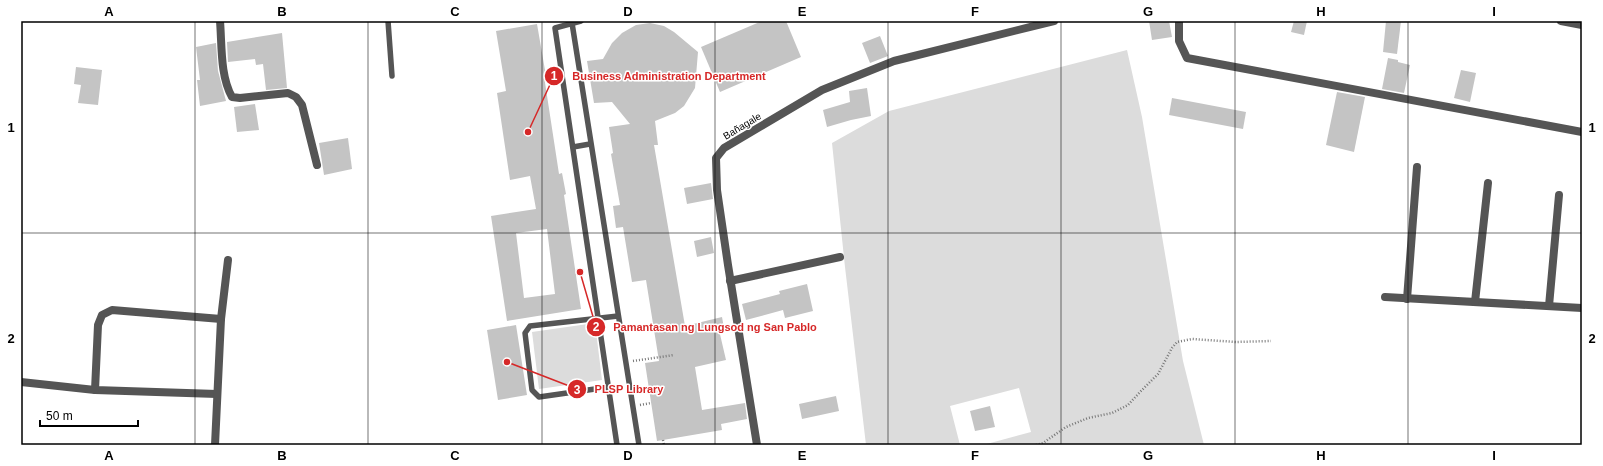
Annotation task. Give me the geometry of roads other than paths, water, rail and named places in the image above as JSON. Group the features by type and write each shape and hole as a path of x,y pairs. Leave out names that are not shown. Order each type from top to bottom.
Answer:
{"street":[{"path":"220,21 224,73 232,97 240,98 288,93 296,96 302,105 318,165"},
{"name":"Bañagale","path":"757,445 730,281 717,190 716,158 724,148 822,90 894,61 1054,21"},
{"path":"1179,21 1179,41 1187,58 1582,132"},
{"path":"1560,21 1582,25"},
{"path":"1408,299 1417,167"},
{"path":"1475,302 1488,182"},
{"path":"1549,306 1559,195"},
{"path":"730,281 840,257"},
{"path":"215,445 221,319 228,260"},
{"path":"1385,298 1582,308"},
{"path":"95,390 98,325 102,315 112,310 221,319"},
{"path":"21,382 95,390 217,394"}],"lane":[{"path":"388,21 392,76"},
{"path":"581,21 555,28 617,445"},
{"path":"572,23 639,445"},
{"path":"573,147 590,144"},
{"path":"609,387 539,397 532,390 524,333 530,326 618,316"}],"place":[{"name":"Business Administration Department","path":"528,132"},
{"name":"Pamantasan ng Lungsod ng San Pablo","path":"580,272"},
{"name":"PLSP Library","path":"507,362"}]}
